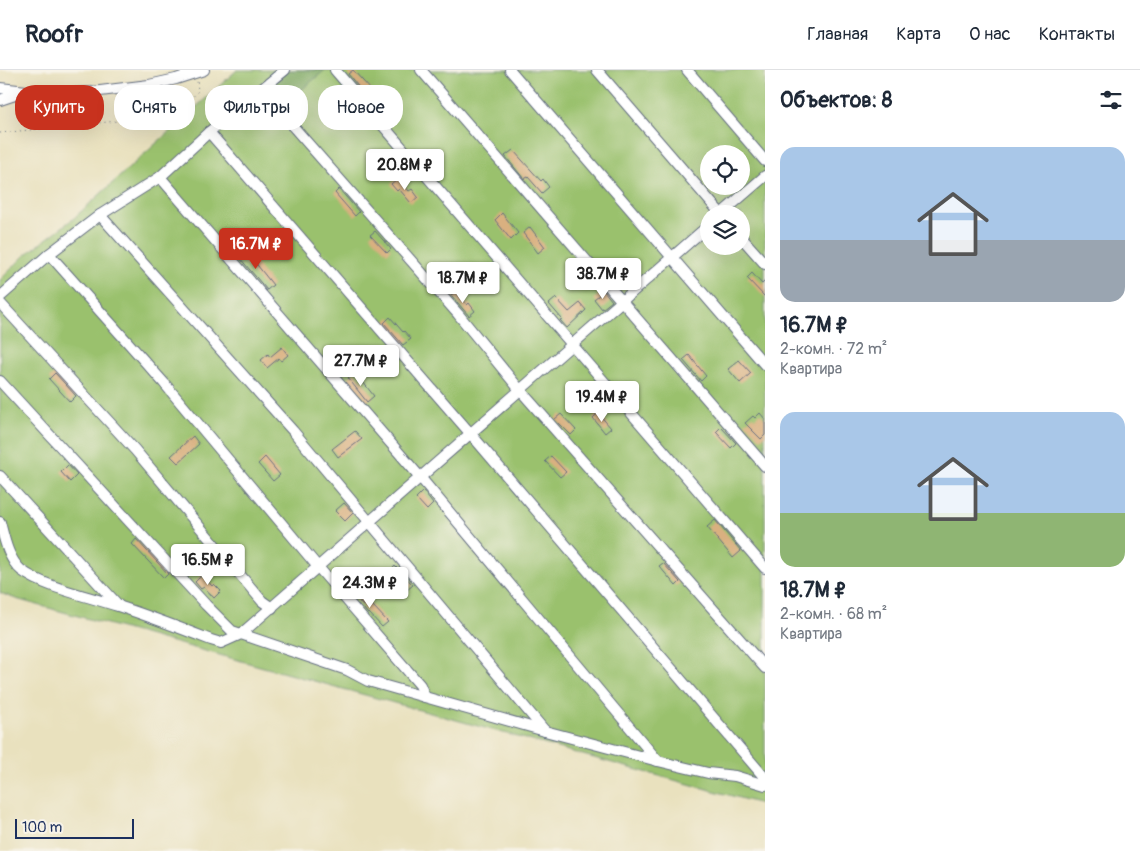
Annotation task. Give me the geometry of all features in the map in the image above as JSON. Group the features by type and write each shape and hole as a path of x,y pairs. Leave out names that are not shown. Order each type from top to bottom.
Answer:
{"street":[{"path":"267,85 285,70"},
{"path":"335,70 765,568"},
{"path":"421,70 765,466"},
{"path":"510,70 765,365"},
{"path":"597,70 713,205"},
{"path":"687,70 765,161"},
{"path":"104,91 149,85 200,72"},
{"path":"0,88 15,90"},
{"path":"0,100 15,94"},
{"path":"0,297 49,254 100,214 160,177 211,130"},
{"path":"296,130 458,314 520,390 765,668"},
{"path":"208,132 470,433 765,778"},
{"path":"731,205 765,176"},
{"path":"160,177 420,477 658,760"},
{"path":"100,214 292,431 545,731"},
{"path":"0,522 12,558 20,569 32,576 55,586 119,606 221,642 241,634 700,233"},
{"path":"750,247 765,264"},
{"path":"49,254 164,383 318,567 420,685 425,697"},
{"path":"0,303 135,450 262,601 272,608"},
{"path":"0,381 232,632 347,670 368,681 545,731 708,773 735,776 765,785"},
{"path":"0,476 119,606"}],"path":[{"path":"0,133 146,118 180,106 190,100 198,91 200,72"}],"green space":[{"path":"237,70 765,70 765,805 16,599 0,593 0,280 24,256 74,218 171,130 195,130 195,108 205,99 205,130 308,130 308,85 220,85"},
{"path":"287,70 325,70 307,85 270,85"}],"building":[{"path":"353,70 367,85 357,85 348,74"},
{"path":"513,150 541,181 543,179 549,187 542,193 528,177 524,179 505,156"},
{"path":"398,178 409,191 412,189 418,197 411,203 399,189 397,191 391,184"},
{"path":"339,189 359,212 355,216 335,193"},
{"path":"502,213 518,233 511,240 495,220"},
{"path":"530,227 545,247 538,253 523,233"},
{"path":"375,231 391,249 387,253 370,235"},
{"path":"246,251 273,285 267,290 239,257"},
{"path":"752,273 762,284 765,281 765,297 747,278"},
{"path":"456,291 467,305 469,303 475,311 469,316 451,295"},
{"path":"604,291 612,301 602,309 594,299"},
{"path":"556,298 569,312 580,303 586,310 567,328 549,304"},
{"path":"390,317 411,339 403,345 384,323"},
{"path":"282,347 288,355 281,361 279,358 267,368 261,360 268,354 270,357"},
{"path":"689,355 706,376 701,381 683,360"},
{"path":"739,360 751,373 740,383 728,369"},
{"path":"355,372 374,396 367,402 348,378"},
{"path":"55,373 76,396 70,402 49,379"},
{"path":"598,413 611,428 605,433 593,418"},
{"path":"760,413 765,419 765,435 761,439 745,423"},
{"path":"561,414 576,430 571,435 555,419"},
{"path":"721,427 736,443 731,448 716,432"},
{"path":"355,431 362,439 338,457 332,449"},
{"path":"193,436 199,444 178,463 171,456"},
{"path":"551,456 566,472 560,477 545,461"},
{"path":"265,457 280,475 273,481 258,464"},
{"path":"68,465 77,475 70,482 61,472"},
{"path":"423,491 433,504 427,510 416,498"},
{"path":"344,503 353,513 345,521 335,511"},
{"path":"715,520 741,551 733,558 707,527"},
{"path":"136,539 168,574 164,578 132,544"},
{"path":"663,563 680,582 676,586 659,566"},
{"path":"395,566 413,585 407,590 390,571"},
{"path":"202,575 212,586 214,584 221,591 214,598 204,587 201,589 195,582"},
{"path":"358,590 388,622 382,627 368,614 353,595"}]}
